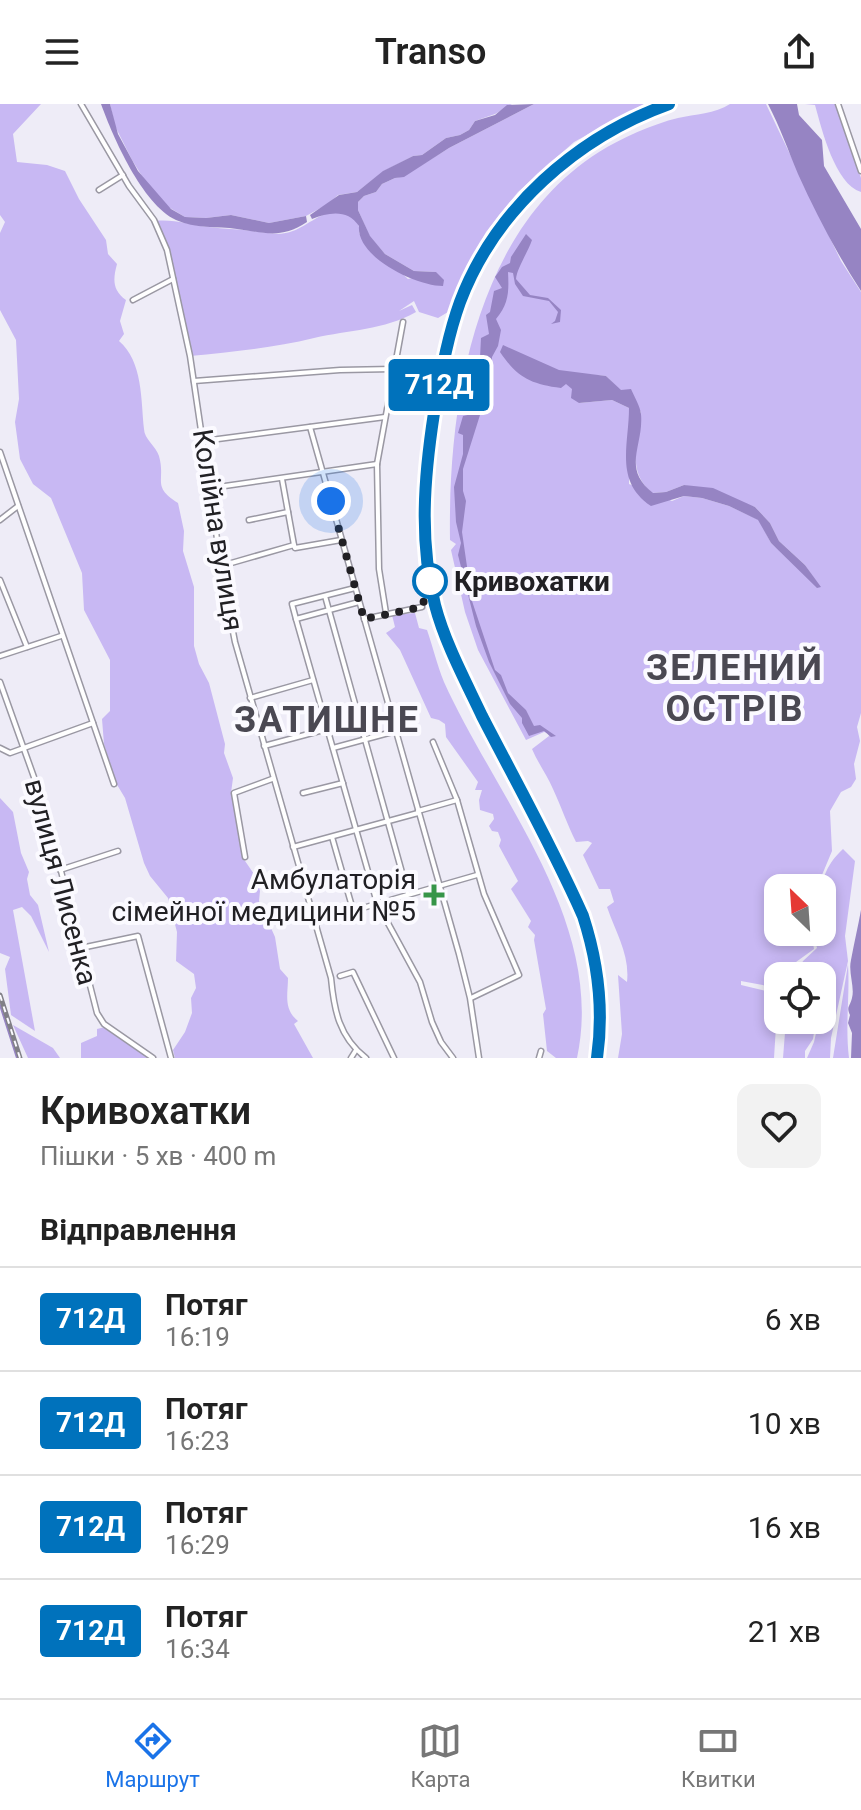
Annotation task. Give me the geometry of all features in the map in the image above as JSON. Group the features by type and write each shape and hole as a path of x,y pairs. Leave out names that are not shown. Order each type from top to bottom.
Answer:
{"street":[{"name":"Колійна вулиця","path":"81,104 154,220 164,242 194,381 235,642 331,978 335,1015 356,1050 366,1058"},
{"path":"838,104 861,168"},
{"path":"99,190 123,175"},
{"path":"133,300 173,279"},
{"path":"386,613 379,569 377,464 403,322"},
{"path":"194,381 393,369"},
{"path":"203,441 385,417"},
{"path":"310,427 470,998 479,1058"},
{"path":"0,452 114,784"},
{"path":"211,488 377,464"},
{"path":"282,479 295,548 342,540"},
{"path":"0,520 18,506"},
{"path":"249,520 288,512"},
{"path":"221,566 294,545"},
{"path":"0,580 27,647"},
{"path":"355,588 292,604 377,903 420,982 432,1022 453,1058"},
{"path":"325,596 408,894"},
{"path":"296,619 359,602"},
{"path":"364,619 422,607"},
{"path":"0,656 61,636"},
{"path":"250,698 313,680"},
{"name":"вулиця Лисенка","path":"0,682 45,808 101,1019 153,1058"},
{"path":"0,748 10,753 93,723"},
{"path":"264,746 328,729"},
{"path":"333,748 396,731"},
{"path":"433,742 457,800 478,874 519,975 470,998"},
{"path":"245,857 234,793 273,779"},
{"path":"303,793 343,783"},
{"path":"293,847 358,832 457,800"},
{"path":"332,837 353,910"},
{"path":"60,870 118,851"},
{"path":"314,922 478,874"},
{"path":"81,948 138,936 171,1058"},
{"path":"340,976 353,972 394,1058"},
{"path":"351,1058 356,1050"},
{"path":"539,1058 541,1051"}],"shaded area":[{"path":"0,104 41,104 13,134 17,162 47,165 65,171 106,240 108,254 117,264 115,284 126,300 120,321 124,334 119,341 127,349 137,370 145,433 159,456 162,487 178,503 184,531 183,551 194,587 194,646 209,683 225,744 224,753 233,778 231,793 243,858 256,877 259,901 275,937 280,969 288,978 288,1006 298,1021 294,1024 313,1058 175,1058 173,1050 185,1032 192,1013 191,998 196,988 194,974 176,961 177,932 168,898 150,876 144,863 125,798 116,783 104,744 102,719 110,711 110,660 84,610 82,573 51,498 33,484 20,459 15,422 19,399 16,340 0,310 0,233 5,222 0,215"},
{"path":"101,104 110,104 118,134 138,171 171,209 185,217 231,215 269,223 306,216 307,222 289,231 265,233 198,226 176,220 164,212 140,185"},
{"path":"110,104 512,104 475,121 469,130 446,138 422,155 413,156 384,171 357,192 338,195 306,216 269,223 231,215 185,217 165,205 132,160 115,126"},
{"path":"534,104 644,104 574,142 518,192 486,232 465,270 448,312 438,318 419,312 414,301 399,311 412,305 416,312 379,326 268,347 190,356 167,250 154,221 281,234 327,213 343,213 356,220 359,233 408,279 436,272 414,271 385,254 370,237 358,210 358,202 376,192 382,184 404,176 449,148"},
{"path":"534,104 449,148 404,177 382,184 376,192 358,202 358,210 370,236 385,254 414,271 436,272 444,280 443,286 418,281 377,259 361,237 359,226 344,214 312,219 310,215 339,195 357,192 383,171 413,156 422,155 446,138 469,130 475,121 495,115 507,105"},
{"path":"730,104 766,104 841,261 861,292 861,713 857,727 860,741 854,764 856,779 851,787 841,792 830,811 832,851 822,874 764,874 764,946 813,946 814,949 796,962 764,962 764,985 741,981 741,985 764,991 764,1034 776,1034 774,1058 618,1058 622,1034 618,975 627,982 627,972 624,953 607,907 614,902 610,889 599,889 583,855 592,843 576,842 532,749 549,736 548,733 526,740 478,650 465,612 451,550 456,544 450,540 455,433 463,378 477,325 496,274 523,227 557,186 599,152 648,128","holes":["572,373 606,376 641,412 636,466 652,493 666,492 684,485 755,507 770,523 779,541 805,565 820,587 771,543 759,520 702,498 684,496 672,501 629,484 629,408 612,400 579,403"]},
{"path":"768,104 797,104 799,115 822,140 824,166 861,229 861,291 812,204"},
{"path":"805,104 836,104 861,178 861,192 844,179 837,168 815,105"},
{"path":"526,234 532,240 516,279 530,295 548,298 561,310 560,322 551,324 558,312 549,301 523,296 515,284 513,273 508,272 507,297 496,319 501,330 498,346 492,357 489,380 474,410 464,404 466,397 462,393 472,393 472,384 478,392 486,380 489,364 480,358 481,338 489,334 486,315 490,312 494,291 502,288 495,277 502,267 510,263"},
{"path":"503,345 559,370 606,376 621,390 631,389 641,414 636,465 643,484 653,493 684,485 713,488 755,507 770,523 779,541 805,565 821,587 817,588 771,543 758,520 729,506 684,496 651,506 639,496 628,474 629,408 612,400 579,403 571,398 572,389 566,384 561,388 525,378 512,368 500,352"},
{"path":"480,415 463,469 466,501 462,532 472,601 495,670 501,675 508,693 526,710 534,726 540,725 556,736 551,737 544,731 529,736 522,718 510,704 489,662 476,626 458,555 461,543 454,487 463,454 463,435 458,433 463,416"},
{"path":"415,613 419,628 427,630 444,682 541,863 562,910 576,958 582,1008 577,1058 556,1058 547,1051 543,1014 546,1009 535,935 528,927 531,921 511,889 518,881 499,846 501,840 498,832 492,831 489,826 494,819 493,814 480,810 482,790 475,790 478,782 446,737 445,724 431,718 400,650 386,633 395,627 392,615"},
{"path":"0,798 13,812 21,853 29,872 30,895 38,905 49,952 31,916 22,907 13,910 35,1031 11,1015 5,969 10,957 0,953"},
{"path":"843,849 855,861 845,936 848,961 836,1015 836,962 802,962 816,946 836,946 836,874 825,874"},
{"path":"861,910 861,1058 851,1058 852,1033 848,1008 853,994 850,965"},
{"path":"848,964 849,1058 833,1058"},
{"path":"13,1025 53,1048 60,1058 28,1058"},
{"path":"105,1027 150,1058 81,1058 81,1043 97,1036 97,1029"},
{"path":"785,1034 814,1034 805,1051 805,1058 783,1058"},
{"path":"816,1034 832,1034 830,1058 807,1058"}],"waterway":[{"path":"0,1005 17,1058"}],"railway":[{"path":"597,1058 600,1022 598,986 583,916 482,716 444,633 430,582 425,535 425,489 433,419 452,324 466,286 485,251 534,188 564,162 632,119 669,104"},
{"path":"0,995 20,1058"}],"train":[{"name":"712Д","path":"597,1058 600,1000 595,955 583,916 461,673 435,606 424,525 426,465 443,362 453,324 471,276 485,252 522,202 565,161 605,134 669,104"}],"place":[{"name":"Кривохатки","path":"430,581"},
{"name":"Амбулаторія сімейної медицини №5","path":"434,895"}],"district":[{"name":"ЗЕЛЕНИЙ ОСТРІВ","path":"735,688"},
{"name":"ЗАТИШНЕ","path":"327,720"}],"route":[{"path":"331,501 364,619 422,607 430,581"}]}
